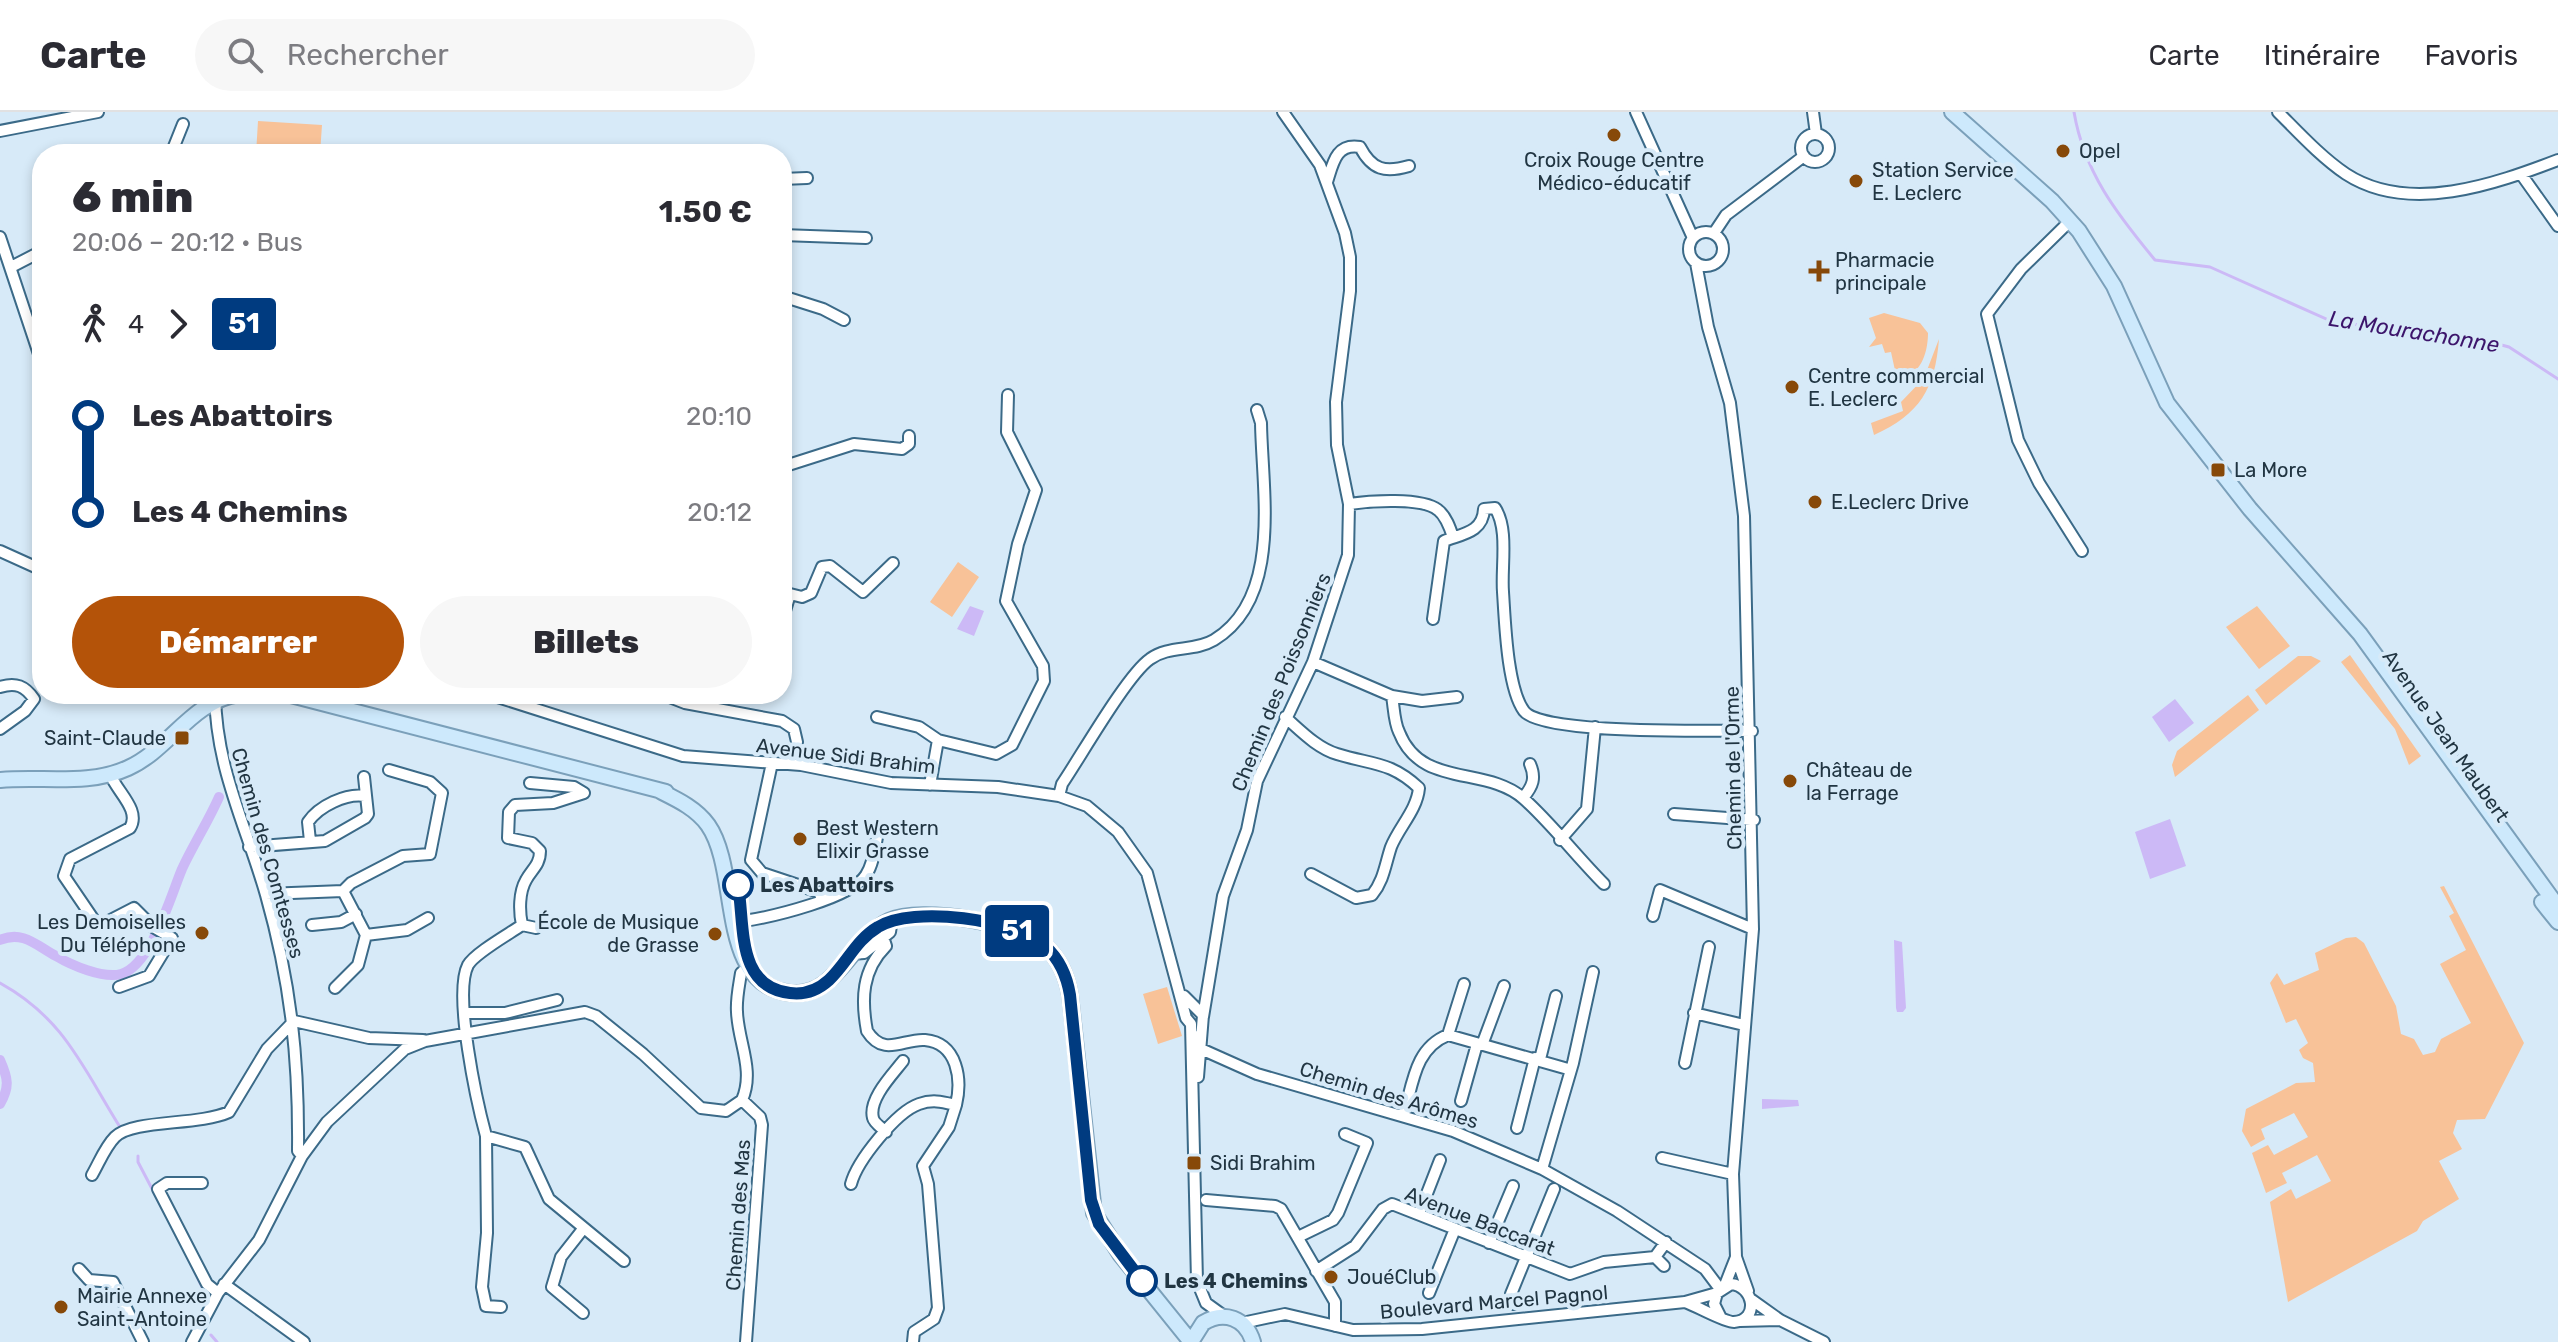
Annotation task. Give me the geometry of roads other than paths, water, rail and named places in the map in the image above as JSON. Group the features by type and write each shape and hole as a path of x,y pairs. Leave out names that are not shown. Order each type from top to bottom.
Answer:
{"main road":[{"name":"Avenue Jean Maubert","path":"1952,112 2070,221 2114,286 2167,403 2303,571 2360,634 2558,907"},
{"name":"Avenue Jean Maubert","path":"2303,571 2518,872 2558,922"},
{"path":"0,780 82,779 110,774 149,755 207,704"},
{"path":"326,704 686,799 712,818 734,865 748,967"},
{"path":"658,790 683,803 706,823 732,882 738,919 744,921"},
{"path":"726,869 738,941 748,967 769,987 799,993 820,987 868,933 892,919 933,915 1013,930 1046,947 1064,972 1070,995 1094,1213 1120,1254 1191,1342 1204,1321"},
{"path":"1173,1316 1204,1321 1224,1316 1242,1323 1252,1339"}],"street":[{"path":"0,131 98,112"},
{"name":"Chemin des Poissonniers","path":"1197,1023 1207,990 1223,896 1247,830 1257,781 1313,662 1345,572 1349,504 1337,445 1336,402 1350,257 1327,182 1313,153 1283,112"},
{"path":"1636,112 1693,238"},
{"path":"1804,156 1816,162 1827,155 1828,143 1816,134 1813,112"},
{"path":"2278,112 2348,175 2399,193 2463,191 2558,160"},
{"path":"175,144 183,124"},
{"path":"1804,156 1802,142 1816,134"},
{"path":"1327,182 1336,155 1342,148 1350,146 1360,147 1367,161 1377,168 1391,171 1409,166"},
{"path":"1714,233 1726,215 1804,156"},
{"path":"2521,174 2558,226"},
{"path":"792,179 807,178"},
{"path":"2070,221 2021,269 1987,314 2018,440 2039,483 2082,551"},
{"path":"1702,232 1714,233 1722,241 1723,252 1718,262 1708,266 1696,263 1689,249 1693,238 1702,232"},
{"path":"792,235 866,238"},
{"path":"0,237 32,332"},
{"path":"11,267 32,256"},
{"name":"Chemin de l'Orme","path":"1696,263 1703,308 1730,403 1742,486 1752,731 1753,929 1733,1174 1736,1257 1750,1296"},
{"path":"1701,282 1708,266"},
{"path":"792,299 823,309 844,320"},
{"path":"877,717 919,727 938,740 987,754 1007,750 1044,681 1043,666 1006,601 1018,544 1036,490 1007,432 1008,395"},
{"path":"1059,796 1062,784 1139,669 1158,654 1211,642 1232,626 1249,603 1258,578 1262,543 1261,423 1257,410"},
{"path":"792,464 863,443 902,449 909,444 909,436"},
{"path":"1349,504 1390,501 1432,506 1440,511 1453,537"},
{"path":"1433,619 1444,541 1469,534 1483,517 1484,509 1495,508 1502,531 1507,638 1518,696 1524,711 1535,719 1552,724 1752,731"},
{"path":"0,551 32,565"},
{"path":"792,594 802,597 811,593 826,565 860,591 867,591 893,563"},
{"path":"1313,662 1392,696 1422,701 1457,697"},
{"path":"0,687 19,685 32,696"},
{"path":"1392,696 1399,732 1415,758 1437,771 1500,783 1523,798 1604,884"},
{"path":"0,729 25,711 32,702"},
{"name":"Chemin des Comtesses","path":"216,704 220,755 266,894 294,1021 299,1073 298,1151 302,1156"},
{"name":"Avenue Sidi Brahim","path":"519,704 683,756 801,765 891,783 998,787 1059,796 1097,813 1139,858 1152,888 1183,994 1192,1009"},
{"path":"690,704 782,721 794,729 797,742"},
{"path":"1285,717 1320,747 1338,755 1385,764 1404,774 1419,788 1418,797 1391,846 1382,883 1372,895 1356,898 1311,874"},
{"path":"1560,840 1587,809 1595,727"},
{"path":"930,785 938,740"},
{"path":"772,763 751,860 762,873 819,892 822,899"},
{"path":"1523,798 1532,787 1534,774 1530,764"},
{"path":"266,894 343,891 351,883 403,856 424,857 434,848 442,793 430,782 389,770"},
{"path":"110,774 134,813 134,822 130,828 70,859 64,876 96,923 103,924 134,908 172,938 149,976 119,987"},
{"path":"249,847 325,841 365,818 368,814 364,777"},
{"path":"522,925 522,890 538,864 540,851 532,843 508,838 509,812 515,805 553,803 584,793 574,787 530,783"},
{"path":"310,841 308,822 312,815 346,797 365,796"},
{"path":"1674,814 1754,820"},
{"path":"744,921 796,910 862,881 870,869 878,832"},
{"path":"1653,916 1660,890 1753,929"},
{"path":"335,988 358,965 366,935 343,891"},
{"path":"312,925 341,922 356,914"},
{"path":"366,935 407,930 428,918"},
{"path":"849,954 864,953 892,928 892,919"},
{"path":"501,1307 486,1306 482,1287 487,1233 486,1136 471,1076 466,1013 469,964 522,925 536,928"},
{"path":"883,937 886,946 873,960 864,980 867,1031 871,1037 888,1045 929,1041 949,1054 957,1065 960,1079 949,1127 923,1166 928,1184 938,1308 934,1319 914,1332 913,1342"},
{"path":"1685,1063 1709,947"},
{"path":"192,1342 221,1289 259,1240 302,1156 343,1103 405,1049 425,1041 585,1012 596,1016 643,1054 701,1108 726,1111 742,1100 747,1068 736,1011 741,973 748,967"},
{"path":"1542,1169 1593,972"},
{"path":"1448,1035 1464,984"},
{"path":"1461,1101 1479,1044 1504,986"},
{"name":"Chemin des Poissonniers","path":"1192,1009 1207,990"},
{"path":"1517,1128 1556,996"},
{"path":"466,1013 505,1013 557,1000"},
{"path":"1192,1009 1201,1049 1195,1098"},
{"path":"1192,1009 1197,1023 1197,1281 1206,1303 1204,1321"},
{"path":"1694,1013 1744,1025"},
{"path":"92,1175 114,1137 125,1130 196,1122 229,1112 267,1049 294,1021 369,1038 425,1041"},
{"path":"1404,1114 1421,1056 1435,1040 1448,1035 1568,1069"},
{"name":"Chemin des Arômes","path":"1201,1049 1257,1074 1308,1087 1363,1107 1404,1114 1542,1169 1666,1242 1705,1269 1721,1289"},
{"path":"886,1132 874,1120 873,1113 881,1090 903,1061"},
{"name":"Chemin des Mas","path":"742,1100 760,1117 762,1125 746,1342"},
{"path":"851,1184 855,1170 886,1132 919,1104 937,1100 956,1105"},
{"path":"1298,1237 1333,1220 1338,1213 1367,1143 1345,1134"},
{"path":"486,1136 525,1147 549,1199 624,1261"},
{"path":"1662,1158 1733,1174"},
{"path":"1419,1214 1440,1160"},
{"path":"202,1183 167,1183 158,1189 207,1284 221,1289 304,1342"},
{"path":"1489,1243 1513,1186"},
{"path":"1514,1304 1511,1294 1554,1189"},
{"path":"1206,1200 1275,1206 1298,1237 1335,1302 1335,1326"},
{"name":"Avenue Baccarat","path":"1316,1271 1355,1246 1383,1209 1392,1204 1570,1274 1581,1273 1604,1262 1655,1257"},
{"path":"583,1229 561,1257 552,1287 583,1313"},
{"path":"1429,1293 1455,1229"},
{"path":"1664,1266 1655,1257 1666,1242"},
{"name":"Chemin de l'Orme","path":"1721,1289 1736,1257"},
{"path":"79,1269 89,1280 113,1282 143,1342"},
{"path":"1780,1320 1738,1321 1721,1318 1714,1304 1721,1289 1737,1284 1780,1320 1824,1342"},
{"name":"Boulevard Marcel Pagnol","path":"1242,1323 1285,1314 1369,1331 1422,1329 1685,1302 1721,1289"},
{"path":"1738,1321 1747,1315 1750,1296"},
{"name":"Boulevard Marcel Pagnol","path":"1685,1302 1721,1318"},
{"path":"1206,1303 1224,1316"},
{"path":"1252,1339 1260,1320"}],"waterway":[{"name":"La Mourachonne","path":"2074,112 2094,173 2115,209 2155,260 2210,267 2333,322 2468,336 2509,347 2558,379"},
{"path":"0,940 23,938 96,973 114,975 132,968 151,944 182,869 219,797"},
{"path":"0,983 41,1012 56,1028 83,1065 120,1127"},
{"path":"0,1060 7,1082 0,1104"},
{"path":"138,1156 138,1162 183,1248"},
{"path":"188,1258 206,1295"},
{"path":"211,1335 217,1342"}],"place":[{"name":"Croix Rouge Centre Médico-éducatif","path":"1614,135"},
{"name":"Opel","path":"2063,151"},
{"name":"Station Service E. Leclerc","path":"1856,181"},
{"name":"Pharmacie principale","path":"1819,271"},
{"name":"Centre commercial E. Leclerc","path":"1792,387"},
{"name":"La More","path":"2218,470"},
{"name":"E.Leclerc Drive","path":"1815,502"},
{"name":"Saint-Claude","path":"182,738"},
{"name":"Château de la Ferrage","path":"1790,781"},
{"name":"Best Western Elixir Grasse","path":"800,839"},
{"name":"Les Abattoirs","path":"738,885"},
{"name":"Les Demoiselles Du Téléphone","path":"202,933"},
{"name":"École de Musique de Grasse","path":"715,934"},
{"name":"Sidi Brahim","path":"1194,1163"},
{"name":"JouéClub","path":"1331,1277"},
{"name":"Les 4 Chemins","path":"1142,1281"},
{"name":"Mairie Annexe Saint-Antoine","path":"61,1307"}]}
